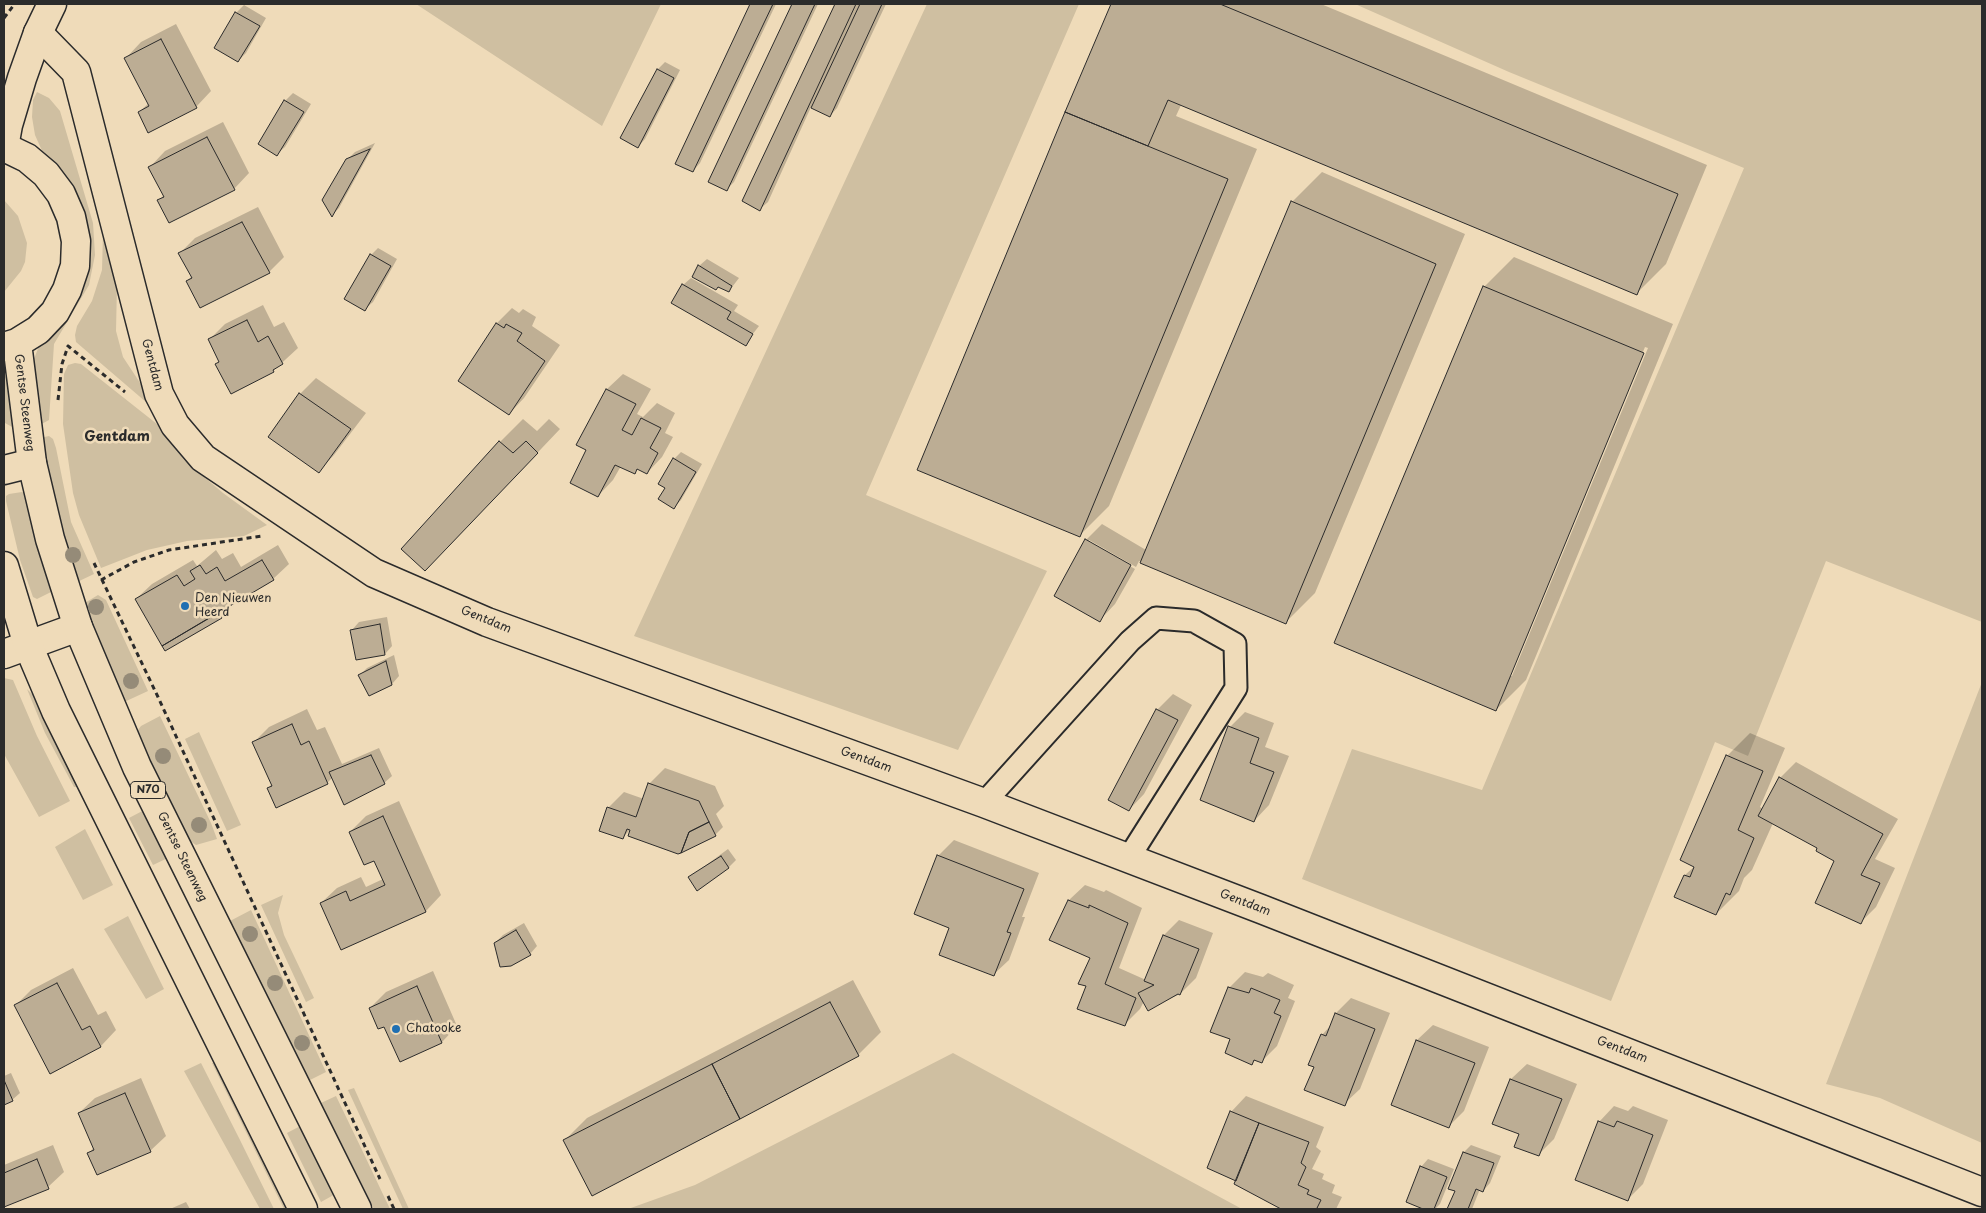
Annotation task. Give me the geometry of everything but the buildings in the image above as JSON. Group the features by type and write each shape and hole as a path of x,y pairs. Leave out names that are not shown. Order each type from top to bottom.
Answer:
{"street":[{"path":"4,148 8,124 38,33 52,4"},
{"name":"Gentdam","path":"38,33 76,72 159,394 176,425 203,458 374,573 487,622 984,803 1128,860 1289,920 1982,1192"},
{"name":"Gentse Steenweg","path":"4,148 27,158 46,174 62,194 71,216 76,241 74,266 68,290 55,312 38,330 10,345 32,463 50,539 78,627 137,766 358,1209"},
{"name":"Gentse Steenweg","path":"4,470 32,463"},
{"path":"4,566 16,649 74,747 304,1209"},
{"path":"16,649 78,627"}],"lane":[{"path":"984,803 1130,641 1156,618 1194,621 1236,644 1236,688 1128,860"}],"path":[{"path":"4,18 15,4"},
{"path":"58,402 62,364 68,346 129,396"},
{"path":"68,597 134,562 169,550 263,536 301,525"},
{"path":"90,554 382,1183"},
{"path":"386,1192 394,1209"}],"shaded area":[{"path":"416,4 661,4 602,126"},
{"path":"927,4 1079,4 866,495 1047,571 958,750 634,636"},
{"path":"1355,4 1982,4 1982,622 1826,561 1748,756 1715,742 1611,1001 1302,879 1352,749 1482,790 1744,168 1509,72"},
{"path":"37,92 49,98 60,111 93,223 95,255 89,285 54,344 49,420 38,426 30,379 34,359 39,346 60,322 74,301 56,169 43,153 35,135 32,117 33,100"},
{"path":"77,121 117,285 116,331 123,357 152,401 146,402 76,342 77,326 92,301 102,270 103,234 75,127"},
{"path":"4,200 18,216 27,243 25,262 21,271 4,292"},
{"path":"81,364 162,428 184,460 223,493 267,525 244,536 187,541 147,550 101,568 79,515 73,493 63,424 64,374 68,365"},
{"path":"6,376 14,428 5,423 4,377"},
{"path":"49,436 53,439 56,448 71,522 94,574 75,583 62,541 40,438"},
{"path":"26,493 53,591 37,599 33,597 20,560 6,501 6,496 9,494"},
{"path":"98,595 106,600 148,691 122,703 83,604"},
{"path":"4,678 13,680 37,736 70,801 39,817 4,754"},
{"path":"1982,682 1982,1143 1880,1098 1826,1084"},
{"path":"27,689 38,700 79,783 77,787 74,787 45,733"},
{"path":"160,716 217,839 196,845 190,841 139,737 138,730 141,726"},
{"path":"199,732 241,825 227,831 185,739"},
{"path":"148,808 172,856 153,865 129,818"},
{"path":"85,829 113,885 83,900 55,847"},
{"path":"283,895 278,913 284,935 314,998 306,1002 261,905"},
{"path":"251,910 326,1072 310,1080 230,921"},
{"path":"128,916 164,989 146,999 104,929"},
{"path":"953,1053 1242,1209 628,1209 695,1185"},
{"path":"217,1061 290,1209 284,1209 212,1063"},
{"path":"201,1063 274,1209 260,1209 184,1071"},
{"path":"354,1088 409,1209 403,1209 348,1090"},
{"path":"336,1096 390,1209 374,1209 321,1103"},
{"path":"306,1123 339,1192 321,1202 287,1133"}],"place":[{"name":"Den Nieuwen Heerd","path":"185,606"},
{"name":"Chatooke","path":"396,1029"}],"district":[{"name":"Gentdam","path":"117,437"}]}
